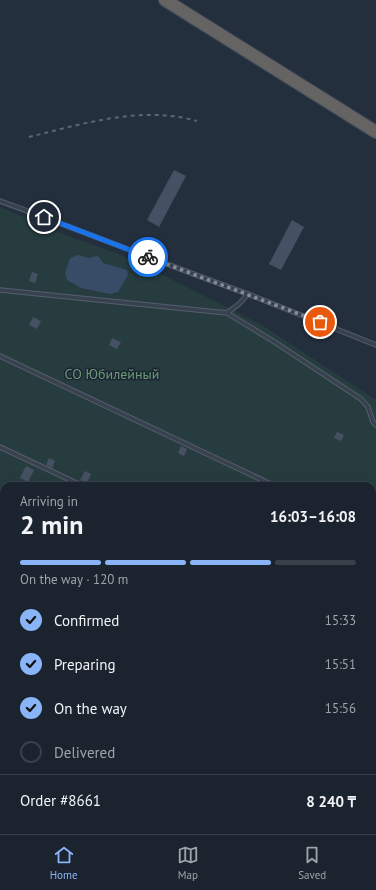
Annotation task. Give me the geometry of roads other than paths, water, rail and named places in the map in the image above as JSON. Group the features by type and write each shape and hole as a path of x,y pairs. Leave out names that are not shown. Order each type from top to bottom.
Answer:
{"highway":[{"path":"165,0 376,132"}],"lane":[{"path":"0,201 248,294 376,345"},
{"path":"0,290 227,313 273,341 361,399 368,407 373,422 376,425"},
{"path":"227,313 248,294"},
{"path":"0,356 267,482"},
{"path":"0,447 74,482"}],"water":[{"path":"78,255 89,258 96,256 99,257 103,263 127,270 128,275 118,292 110,294 81,288 67,280 65,273 70,258"}],"railway":[{"path":"29,137 112,118 155,115 197,121"}],"park label":[{"name":"СО Юбилейный","path":"112,374"}]}
